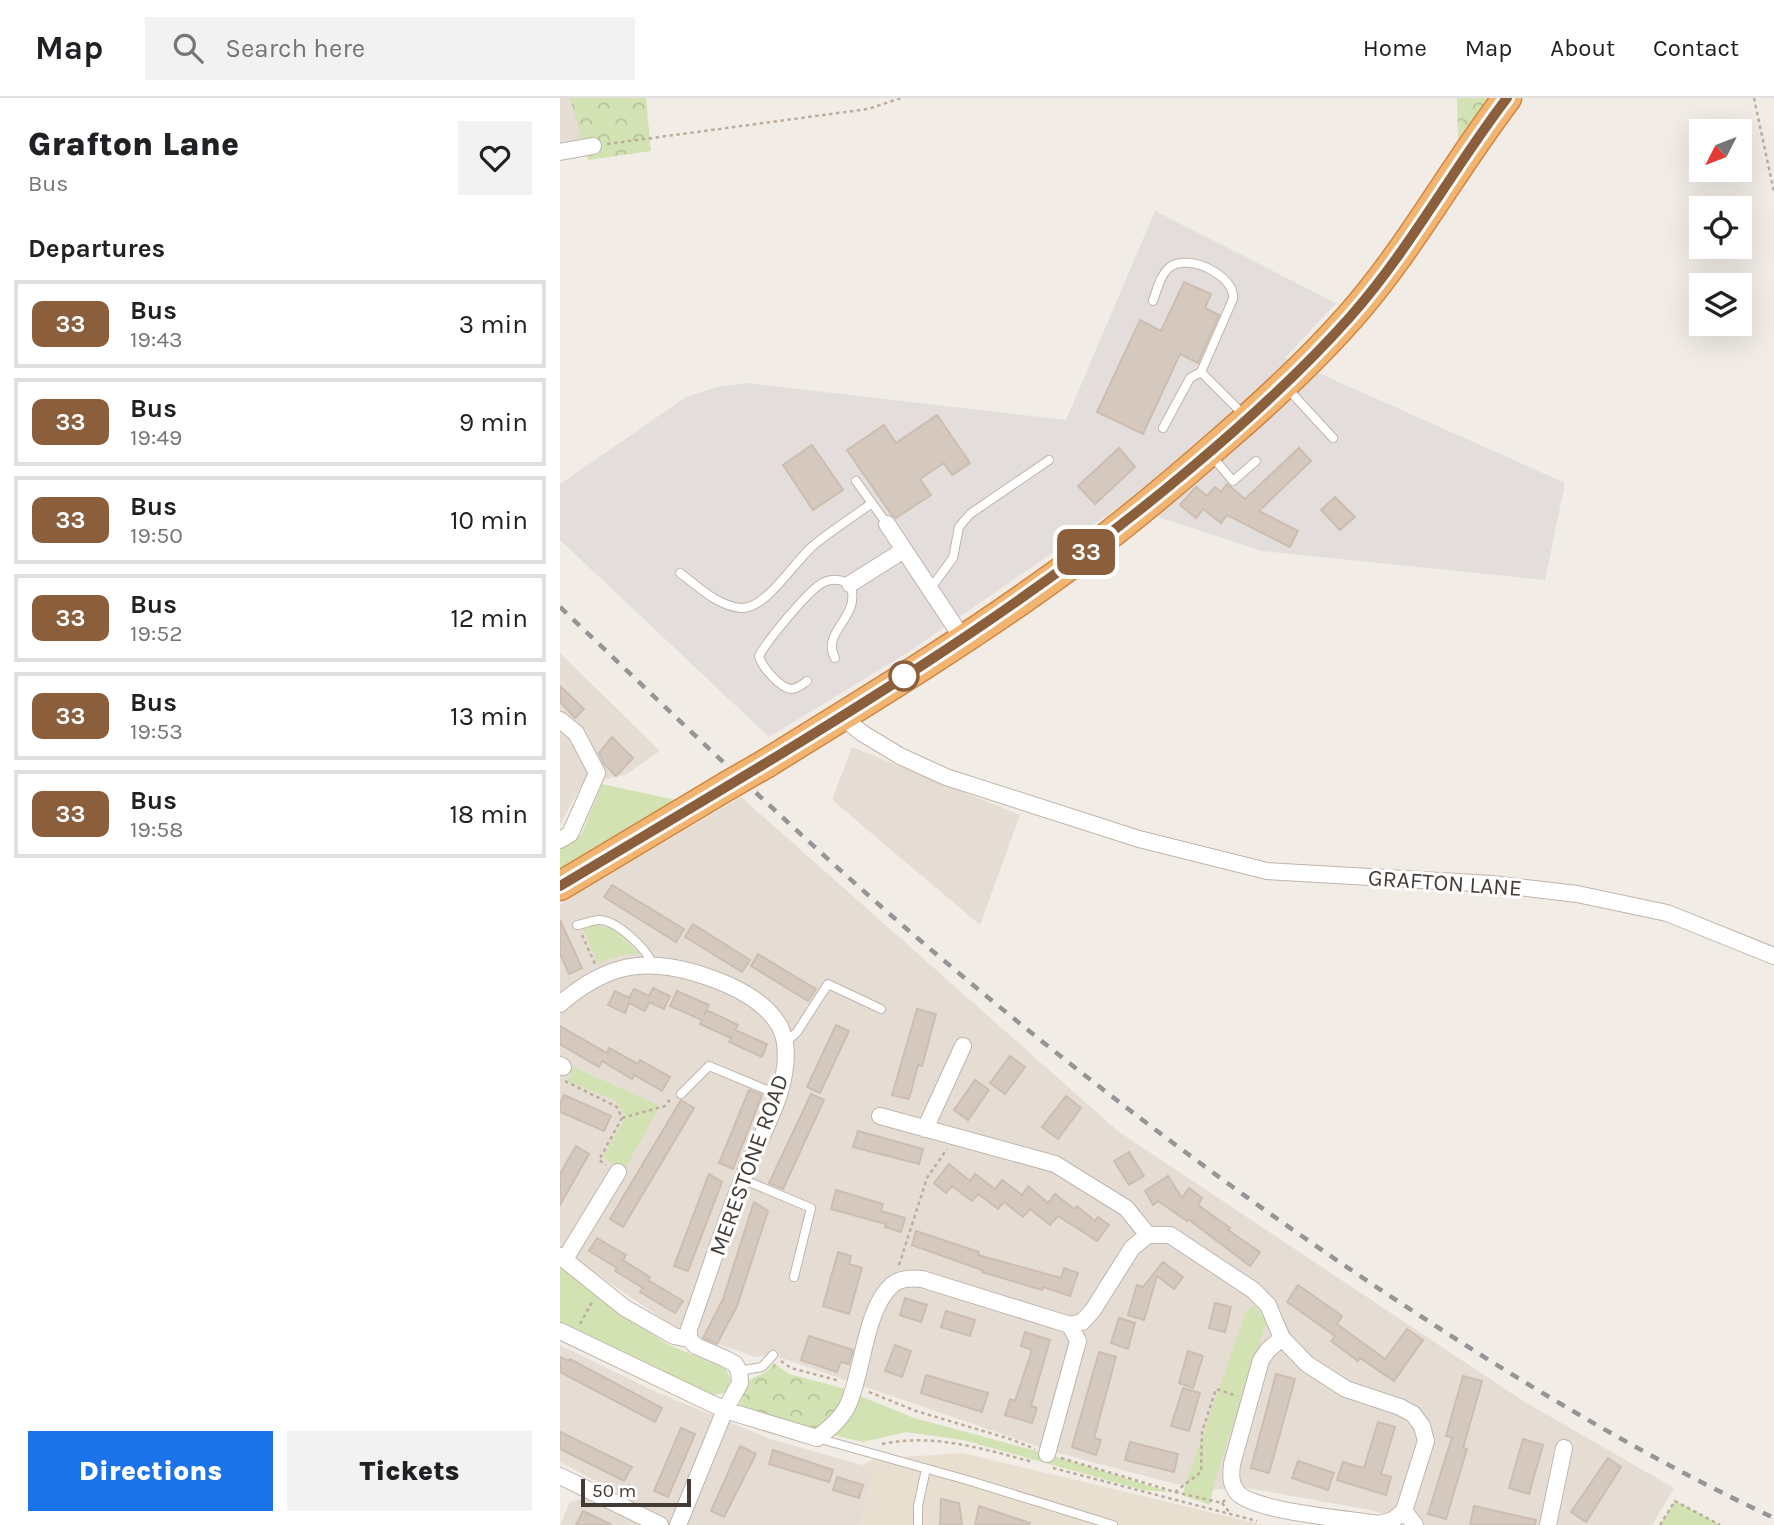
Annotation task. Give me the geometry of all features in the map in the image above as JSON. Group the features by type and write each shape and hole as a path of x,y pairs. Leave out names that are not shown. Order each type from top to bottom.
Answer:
{"highway":[{"path":"560,886 767,763 963,639 1036,590 1209,453 1284,384 1348,319 1388,272 1478,136 1507,98"}],"street":[{"path":"560,152 593,146"},
{"path":"887,524 963,639"},
{"path":"850,584 904,550"},
{"name":"GRAFTON LANE","path":"842,717 862,733 900,756 946,777 1139,839 1267,871 1492,884 1577,894 1667,913 1774,956"},
{"path":"560,720 576,733 597,773 570,834 560,840"},
{"name":"MERESTONE ROAD","path":"560,1004 600,975 624,967 653,966 691,972 747,994 769,1012 780,1028 785,1043 785,1063 779,1095 743,1178 689,1329 689,1339"},
{"path":"925,1129 963,1046"},
{"path":"880,1116 1055,1164 1126,1208 1148,1235"},
{"path":"618,1172 563,1257 625,1308 674,1336 689,1339 696,1346 726,1359 735,1364 739,1371 740,1383 725,1410 678,1525"},
{"path":"567,1335 725,1410 817,1438 835,1424 847,1406 875,1312 882,1296 893,1283 909,1278 922,1279 1070,1325 1082,1322 1093,1310 1132,1248 1148,1235 1170,1235 1253,1290 1268,1305 1282,1338 1307,1364 1346,1389 1400,1407 1413,1415 1422,1426 1426,1441 1404,1511 1392,1520 1380,1524 1269,1508 1246,1501 1236,1491 1230,1478 1261,1360 1282,1338"},
{"path":"1047,1454 1078,1341 1070,1325"},
{"path":"1548,1525 1563,1448"},
{"path":"562,1484 660,1525"},
{"path":"1404,1511 1415,1525"}],"lane":[{"path":"1153,302 1164,275 1171,267 1180,263 1201,265 1232,286 1233,299 1201,372 1190,378 1163,428"},
{"path":"1201,372 1247,419"},
{"path":"1284,384 1333,438"},
{"path":"1209,453 1233,481 1256,461"},
{"path":"930,589 953,558 959,527 970,514 1049,460"},
{"path":"856,481 887,524"},
{"path":"680,573 719,602 743,608 749,606 784,579 812,546 872,503"},
{"path":"807,681 797,688 784,686 762,666 759,656 766,644 818,586 831,580 842,580 850,584 854,597 850,611 831,642 830,648 835,658"},
{"path":"578,925 600,919 612,925 646,950 653,966"},
{"path":"785,1043 797,1032 828,984 881,1009"},
{"path":"681,1094 709,1066 779,1095"},
{"path":"743,1178 811,1208 794,1277"},
{"path":"739,1371 762,1367 773,1355"},
{"path":"817,1438 1113,1525"},
{"path":"918,1525 918,1507 926,1469"}],"path":[{"path":"593,146 868,108 901,98"},
{"path":"1754,98 1774,192"},
{"path":"578,925 600,975"},
{"path":"562,1066 566,1082 617,1107 622,1118"},
{"path":"618,1172 599,1160 622,1118 665,1106 676,1092 681,1094"},
{"path":"893,1283 927,1178 955,1138"},
{"path":"567,1335 599,1286"},
{"path":"773,1355 791,1368 853,1385"},
{"path":"1175,1492 1201,1472 1202,1432 1216,1389 1250,1400"},
{"path":"874,1446 906,1439 961,1444 1264,1522"},
{"path":"1660,1525 1675,1500 1720,1525"},
{"path":"1222,1503 1231,1514"}],"shaded area":[{"path":"560,98 570,98 584,140 560,145"},
{"path":"1155,211 1336,303 1285,358 1565,483 1545,580 1262,551 1122,505 910,651 769,737 560,540 560,484 686,397 717,387 747,383 1066,420"},
{"path":"560,653 660,751 625,775 582,784 560,825"},
{"path":"852,747 1020,815 980,925 832,800"},
{"path":"741,797 1119,1132 1523,1401 1674,1488 1652,1525 1424,1525 1370,1510 1243,1487 1202,1491 1054,1452 773,1355 755,1357 679,1330 560,1249 560,904"},
{"path":"560,1345 656,1392 770,1439 862,1465 873,1474 861,1525 560,1525 570,1502 588,1497 596,1481 560,1462"},
{"path":"962,1453 1264,1525 861,1525 873,1474 862,1465 874,1459"}],"green space":[{"path":"570,98 646,98 651,151 588,160"},
{"path":"1457,98 1493,98 1458,141"},
{"path":"602,784 685,802 560,876 560,848 581,835"},
{"path":"595,925 614,930 639,954 626,954 597,963 583,928"},
{"path":"573,1067 660,1106 623,1172 603,1157 626,1116 615,1100 567,1081"},
{"path":"560,1263 622,1313 667,1344 726,1369 731,1380 725,1393 712,1395 560,1324"},
{"path":"1253,1305 1266,1323 1214,1483 1210,1505 1182,1495 1246,1311"},
{"path":"774,1363 789,1374 846,1389 842,1404 816,1432 738,1408 749,1380 766,1372"},
{"path":"858,1395 914,1418 1048,1454 1169,1492 1143,1490 963,1440 906,1432 863,1442 833,1435 849,1416"},
{"path":"1675,1501 1720,1525 1660,1525"}],"building":[{"path":"1184,282 1211,294 1205,308 1219,315 1198,363 1180,354 1143,434 1097,412 1140,320 1161,331"},
{"path":"937,415 970,463 952,475 944,463 920,479 931,495 896,518 847,450 884,425 896,443"},
{"path":"812,445 843,490 813,510 783,465"},
{"path":"1119,448 1135,467 1095,504 1078,486"},
{"path":"1299,448 1311,461 1259,511 1298,531 1290,547 1227,515 1221,523 1203,509 1196,518 1180,505 1196,487 1207,496 1215,487 1221,492 1227,484 1245,499"},
{"path":"1335,497 1355,517 1340,530 1321,510"},
{"path":"560,686 584,709 575,718 560,702"},
{"path":"612,737 633,758 616,776 604,764 599,753"},
{"path":"612,885 684,929 676,942 604,897"},
{"path":"560,920 582,968 569,974 560,954"},
{"path":"693,924 750,960 742,972 685,937"},
{"path":"758,954 816,989 808,1001 751,966"},
{"path":"653,988 670,996 664,1009 649,1002 645,1011 629,1003 625,1013 608,1005 615,991 629,998 634,989 649,996"},
{"path":"677,991 709,1005 704,1015 707,1010 738,1025 735,1030 767,1044 762,1057 729,1042 731,1038 700,1024 702,1020 670,1006"},
{"path":"917,1009 936,1014 922,1066 918,1065 909,1099 892,1095"},
{"path":"836,1025 849,1031 820,1093 807,1087"},
{"path":"560,1026 607,1053 609,1048 638,1064 640,1060 670,1077 662,1091 634,1075 632,1079 602,1061 599,1067 560,1044"},
{"path":"1010,1056 1025,1067 1005,1094 990,1083"},
{"path":"975,1080 989,1090 968,1120 954,1110"},
{"path":"749,1090 762,1095 733,1169 719,1163"},
{"path":"811,1094 824,1100 783,1189 769,1183"},
{"path":"564,1095 611,1116 604,1131 560,1112"},
{"path":"1066,1096 1081,1108 1058,1139 1042,1127"},
{"path":"681,1100 694,1108 623,1227 610,1219"},
{"path":"858,1131 923,1149 919,1164 853,1147"},
{"path":"576,1146 589,1154 560,1205 560,1174"},
{"path":"1129,1152 1144,1176 1129,1185 1114,1161"},
{"path":"949,1164 970,1181 975,1174 995,1189 1002,1180 1022,1195 1028,1186 1048,1203 1055,1194 1074,1209 1077,1206 1095,1221 1098,1217 1109,1225 1097,1241 1058,1216 1050,1225 1030,1209 1023,1217 1004,1202 998,1209 978,1194 972,1201 952,1186 946,1193 934,1183"},
{"path":"709,1174 722,1182 688,1271 674,1266"},
{"path":"1168,1176 1182,1198 1189,1188 1202,1198 1198,1205 1260,1252 1250,1266 1188,1219 1187,1221 1158,1201 1153,1205 1145,1191"},
{"path":"836,1190 883,1204 881,1211 905,1218 901,1232 885,1227 886,1224 831,1209"},
{"path":"754,1202 768,1211 737,1306 717,1344 703,1338 723,1299"},
{"path":"916,1231 979,1252 978,1255 1061,1278 1064,1268 1078,1273 1070,1296 1043,1287 1042,1290 982,1272 912,1245"},
{"path":"597,1238 626,1255 623,1260 650,1277 648,1280 683,1301 675,1313 640,1292 643,1288 589,1251"},
{"path":"838,1252 851,1256 849,1264 862,1268 849,1314 823,1306"},
{"path":"1163,1262 1183,1277 1174,1289 1157,1276 1144,1320 1128,1315 1137,1285 1143,1287"},
{"path":"1298,1285 1342,1316 1337,1324 1385,1359 1407,1329 1423,1340 1394,1381 1360,1358 1358,1361 1331,1341 1335,1336 1287,1302"},
{"path":"905,1298 927,1305 921,1322 900,1315"},
{"path":"1215,1303 1231,1307 1225,1332 1209,1328"},
{"path":"946,1311 975,1320 970,1336 941,1327"},
{"path":"1119,1318 1135,1323 1128,1349 1111,1343"},
{"path":"1025,1332 1050,1340 1031,1406 1037,1408 1032,1423 1005,1415 1010,1399 1015,1401 1032,1350 1021,1346"},
{"path":"809,1336 853,1350 849,1364 841,1362 837,1372 801,1360"},
{"path":"895,1345 911,1351 902,1377 885,1371"},
{"path":"1188,1351 1203,1356 1193,1388 1179,1383"},
{"path":"1099,1352 1116,1357 1094,1438 1101,1440 1096,1455 1072,1447"},
{"path":"560,1357 569,1361 570,1359 662,1408 655,1422 560,1372"},
{"path":"1276,1374 1295,1379 1269,1473 1251,1468"},
{"path":"926,1375 988,1393 982,1412 921,1393"},
{"path":"1463,1376 1482,1381 1463,1448 1467,1449 1446,1519 1428,1514 1452,1437 1446,1436"},
{"path":"1183,1388 1200,1393 1189,1431 1171,1426"},
{"path":"1378,1422 1395,1427 1381,1474 1391,1477 1386,1495 1337,1480 1343,1462 1364,1468"},
{"path":"681,1428 695,1434 668,1497 654,1491"},
{"path":"560,1432 632,1467 624,1481 560,1449"},
{"path":"1523,1439 1543,1445 1529,1494 1509,1488"},
{"path":"1130,1442 1178,1454 1174,1472 1125,1460"},
{"path":"740,1446 756,1454 724,1517 711,1511"},
{"path":"773,1450 833,1470 829,1482 769,1464"},
{"path":"1608,1458 1621,1467 1586,1522 1571,1512"},
{"path":"1298,1461 1334,1473 1328,1490 1292,1478"},
{"path":"837,1477 863,1485 859,1498 833,1490"},
{"path":"941,1499 959,1503 962,1525 940,1525"},
{"path":"979,1506 1030,1523 975,1525"},
{"path":"1474,1506 1536,1520 1535,1525 1470,1525"},
{"path":"583,1511 612,1525 576,1525"}],"railway":[{"path":"560,607 776,811 908,930 1032,1033 1159,1132 1355,1273 1507,1371 1594,1424 1683,1473 1774,1518"}],"bus line":[{"name":"33","path":"560,886 767,763 963,639 1036,590 1172,484 1247,419 1348,319 1388,272 1478,136 1507,98"}]}
